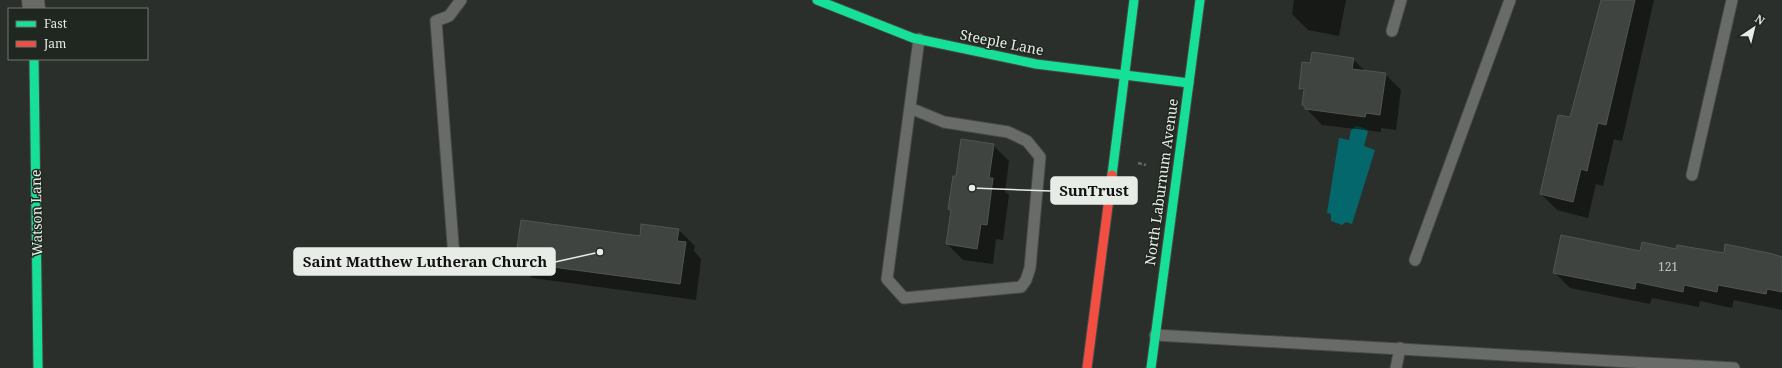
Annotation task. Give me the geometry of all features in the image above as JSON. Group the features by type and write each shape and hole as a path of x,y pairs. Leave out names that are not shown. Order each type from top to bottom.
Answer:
{"main road":[{"name":"Steeple Lane","path":"817,0 919,39 1036,64 1189,83"},
{"path":"1087,368 1134,0"},
{"name":"North Laburnum Avenue","path":"1151,368 1200,0"},
{"name":"Watson Lane","path":"34,60 38,368"}],"lane":[{"path":"454,257 436,21 449,16 462,0"},
{"path":"1392,31 1401,0"},
{"path":"1415,260 1510,0"},
{"path":"1692,175 1732,0"},
{"path":"910,108 944,122 1008,132 1027,140 1040,157 1030,268 1026,280 1021,287 904,298 887,279 919,39"},
{"path":"1155,335 1734,368"},
{"path":"1396,368 1400,348"}],"water":[{"path":"1356,126 1362,127 1368,131 1364,146 1375,150 1352,224 1346,222 1342,225 1331,221 1331,214 1327,213 1339,138 1349,140 1351,130"}],"building":[{"path":"1601,0 1635,0 1606,125 1598,123 1587,171 1581,169 1573,202 1540,194 1558,115 1570,117"},
{"path":"1312,52 1354,58 1352,69 1386,73 1380,115 1366,113 1365,117 1305,109 1305,106 1302,105 1304,89 1299,89 1302,62 1310,63"},
{"path":"961,139 994,144 989,178 993,178 987,225 981,224 977,249 946,244 951,210 948,209 953,176 956,176"},
{"path":"521,220 640,236 641,224 679,229 677,241 686,242 680,284 515,262"},
{"path":"1561,235 1640,251 1642,242 1676,249 1677,245 1724,253 1725,244 1773,254 1782,257 1782,292 1767,289 1766,294 1718,285 1717,292 1684,285 1683,292 1636,282 1635,289 1553,273"}],"traffic: fast":[{"path":"817,0 913,38 1036,64 1189,83"},
{"path":"1112,175 1134,0"},
{"path":"1151,368 1200,0"},
{"path":"34,60 38,368"}],"traffic: jam":[{"path":"1087,368 1112,175"}],"place":[{"name":"SunTrust","path":"972,188"},
{"name":"Saint Matthew Lutheran Church","path":"600,252"}]}
